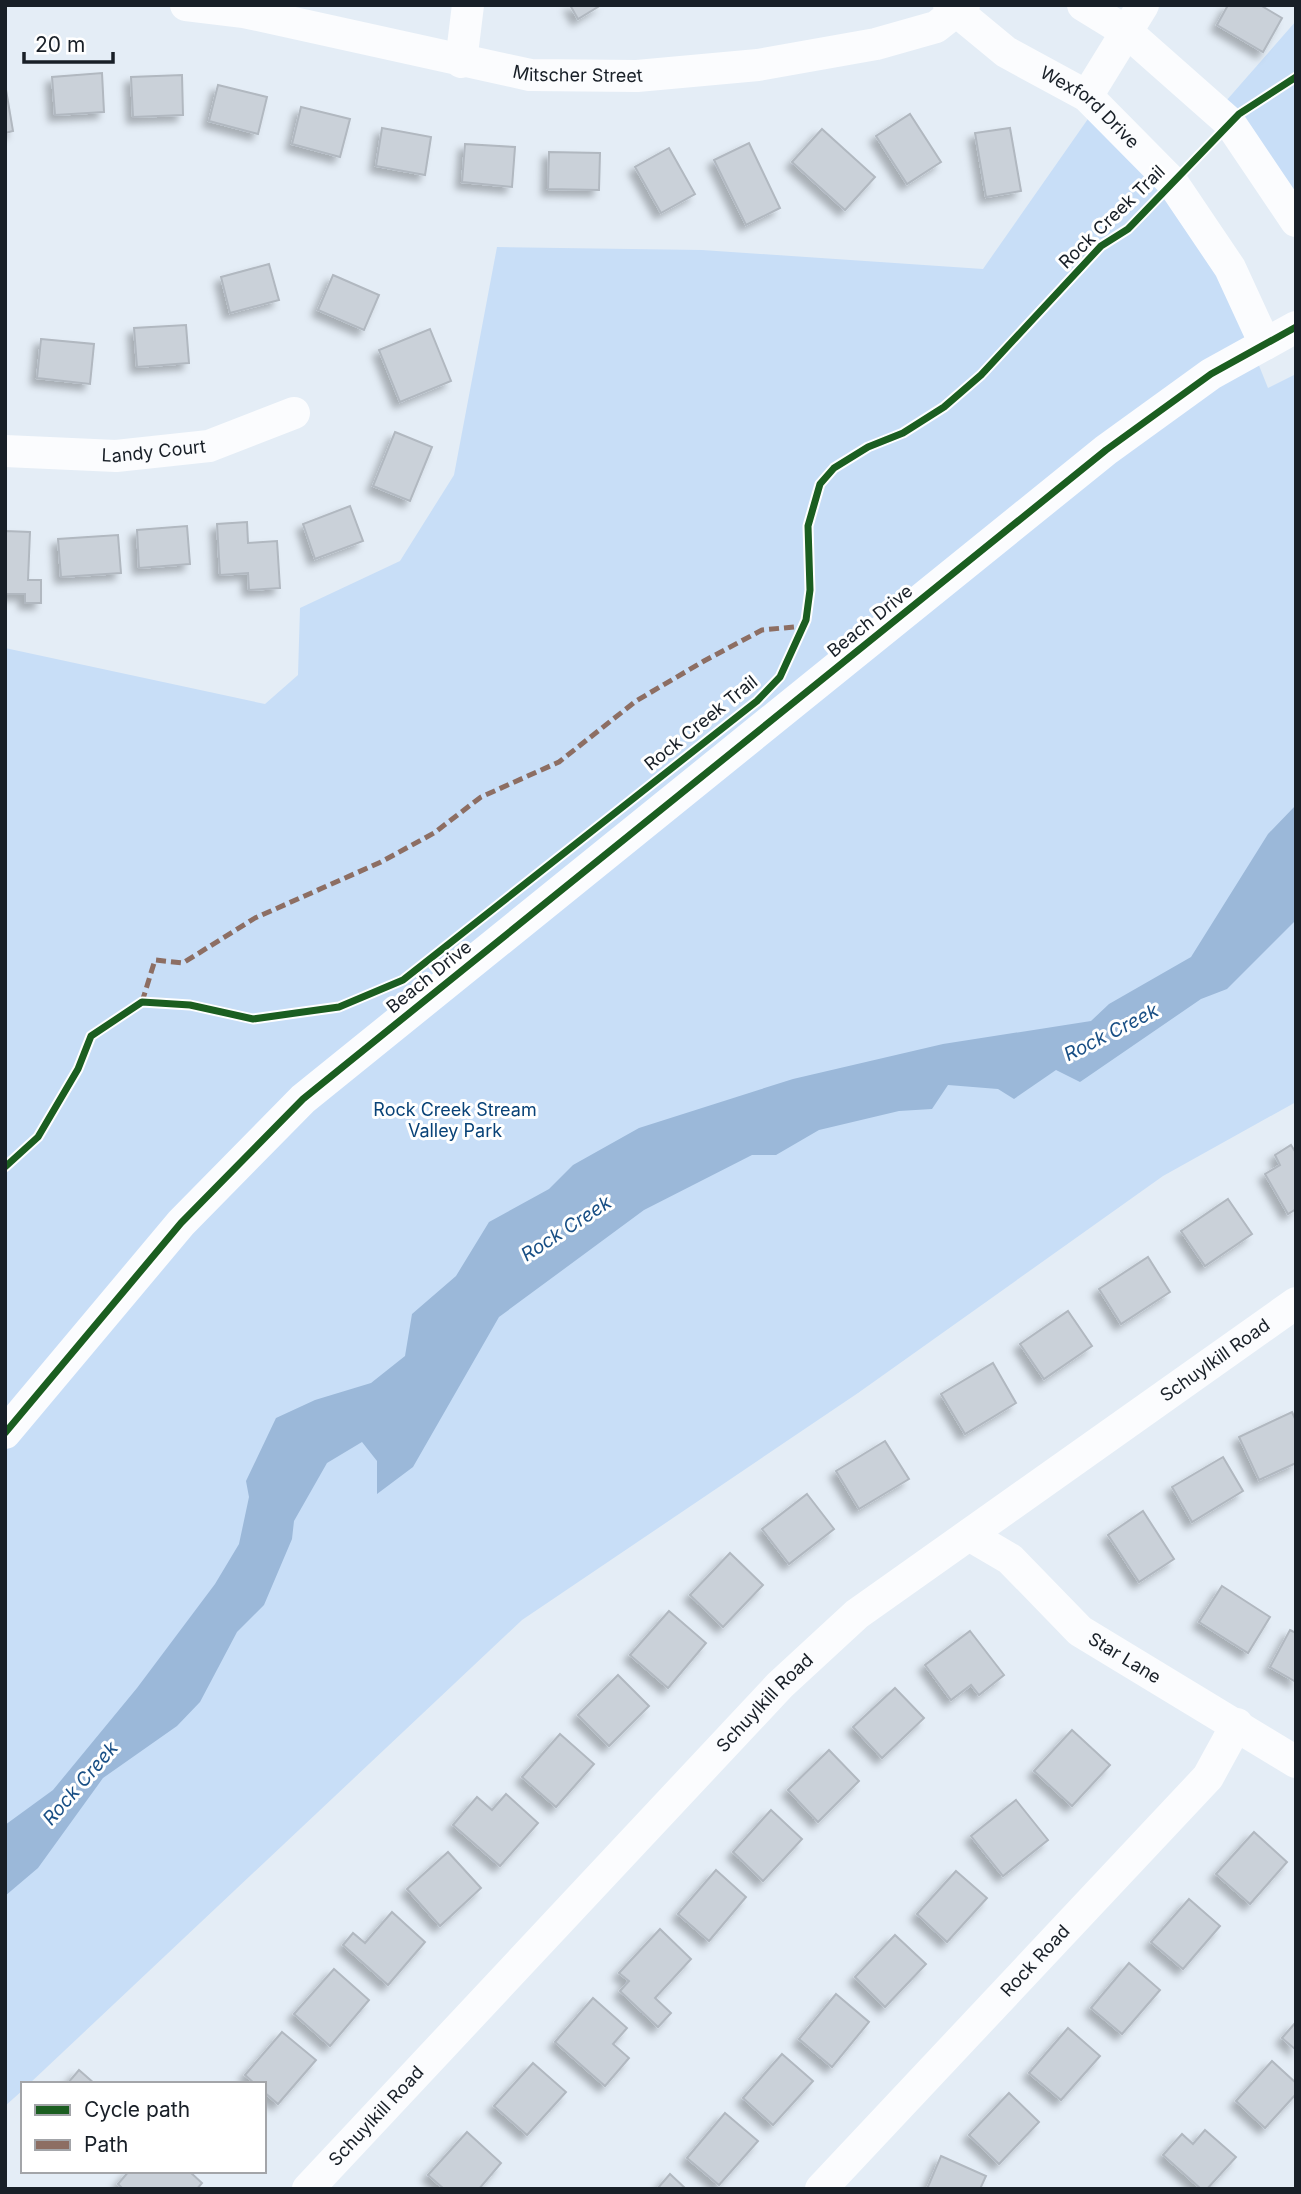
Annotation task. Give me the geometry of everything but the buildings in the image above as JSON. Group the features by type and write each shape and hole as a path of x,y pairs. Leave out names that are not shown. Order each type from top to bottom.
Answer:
{"street":[{"name":"Mitscher Street","path":"186,5 244,12 461,62 530,75 637,76 758,65 876,44 936,27 956,8"},
{"path":"461,62 468,5"},
{"path":"1083,5 1127,32 1230,124 1296,221"},
{"path":"1087,96 1143,5"},
{"name":"Wexford Drive","path":"956,8 1006,52 1087,96 1172,182 1230,268 1265,344"},
{"name":"Beach Drive","path":"5,1433 181,1223 303,1099 1106,450 1211,374 1296,327"},
{"name":"Landy Court","path":"5,451 116,456 209,446 294,413"},
{"name":"Schuylkill Road","path":"308,2189 780,1685 857,1614 1296,1303"},
{"name":"Star Lane","path":"969,1535 1010,1559 1080,1632 1237,1724 1296,1762"},
{"name":"Rock Road","path":"821,2189 1209,1777 1237,1724"}],"green space":[{"path":"1296,21 1296,227 1226,101"},
{"name":"Rock Creek Stream Valley Park","path":"1090,116 1134,154 1232,298 1268,388 1296,374 1296,1102 1163,1176 858,1393 522,1620 31,2082 21,2082 21,2092 5,2106 5,648 265,704 298,675 300,608 400,561 454,475 497,247 702,250 983,269"}],"water":[{"name":"Rock Creek","path":"1296,805 1296,920 1227,989 1201,999 1080,1082 1056,1070 1014,1099 998,1089 948,1085 932,1109 899,1111 819,1130 776,1155 752,1155 644,1210 499,1317 413,1467 377,1494 377,1461 362,1442 327,1463 294,1521 292,1539 264,1605 237,1632 200,1702 177,1726 103,1778 38,1868 5,1896 5,1825 53,1790 137,1688 215,1584 239,1544 249,1497 246,1481 276,1418 315,1400 371,1383 405,1356 412,1314 456,1276 489,1222 549,1189 573,1165 639,1128 793,1079 943,1044 1091,1021 1109,1004 1191,957 1268,834"}],"marked path":[{"path":"142,1002 155,960 183,963 255,918 381,862 434,833 481,797 559,762 636,701 704,661 762,630 804,626"}],"cycle path":[{"name":"Rock Creek Trail","path":"5,1167 38,1137 78,1069 91,1036 142,1002 190,1005 253,1019 339,1007 403,980 757,701 780,677 806,620 810,590 808,526 820,484 834,468 868,447 903,433 944,407 981,375 1101,246 1128,229 1239,114 1296,77"},
{"path":"5,1433 181,1223 303,1099 1106,450 1211,374 1296,327"}]}
